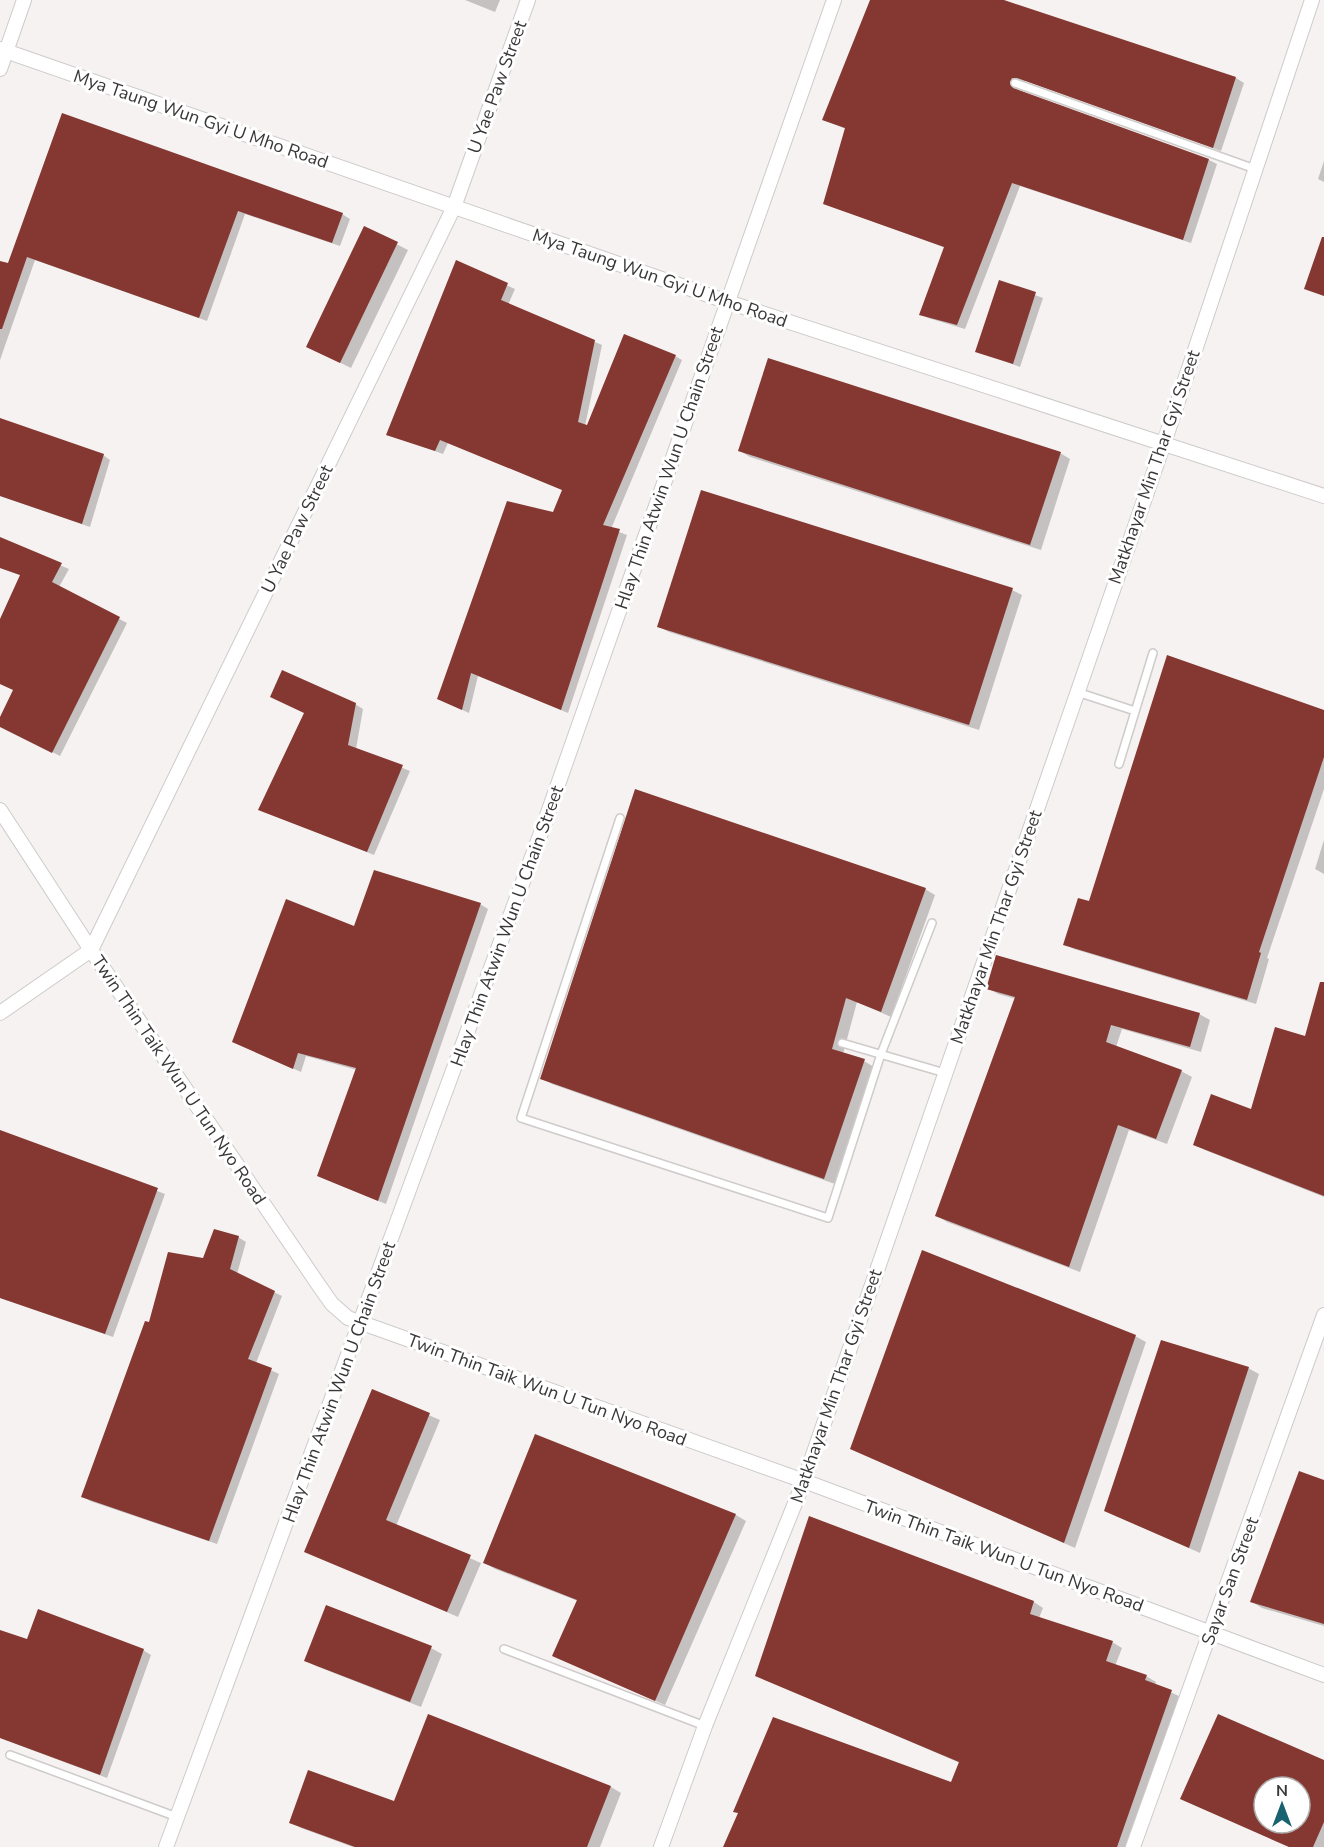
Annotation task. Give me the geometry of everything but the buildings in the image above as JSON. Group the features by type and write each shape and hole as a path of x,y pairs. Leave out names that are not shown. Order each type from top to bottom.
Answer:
{"street":[{"path":"0,69 3,50 24,0"},
{"name":"U Yae Paw Street","path":"0,1012 91,950 454,207 528,0"},
{"name":"Hlay Thin Atwin Wun U Chain Street","path":"166,1847 542,830 834,0"},
{"name":"Matkhayar Min Thar Gyi Street","path":"661,1847 705,1726 804,1481 1164,443 1312,0"},
{"name":"Mya Taung Wun Gyi U Mho Road","path":"3,50 728,302 1324,496"},
{"name":"Twin Thin Taik Wun U Tun Nyo Road","path":"1,814 320,1287 332,1304 348,1318 804,1481 1324,1675"},
{"name":"Sayar San Street","path":"1133,1847 1324,1315"}],"lane":[{"path":"1015,82 1255,169"},
{"path":"1119,764 1153,653"},
{"path":"1077,692 1135,711"},
{"path":"620,818 521,1118 828,1218 881,1054 932,923"},
{"path":"842,1043 945,1073"},
{"path":"504,1649 705,1726"},
{"path":"10,1755 177,1817"}]}
